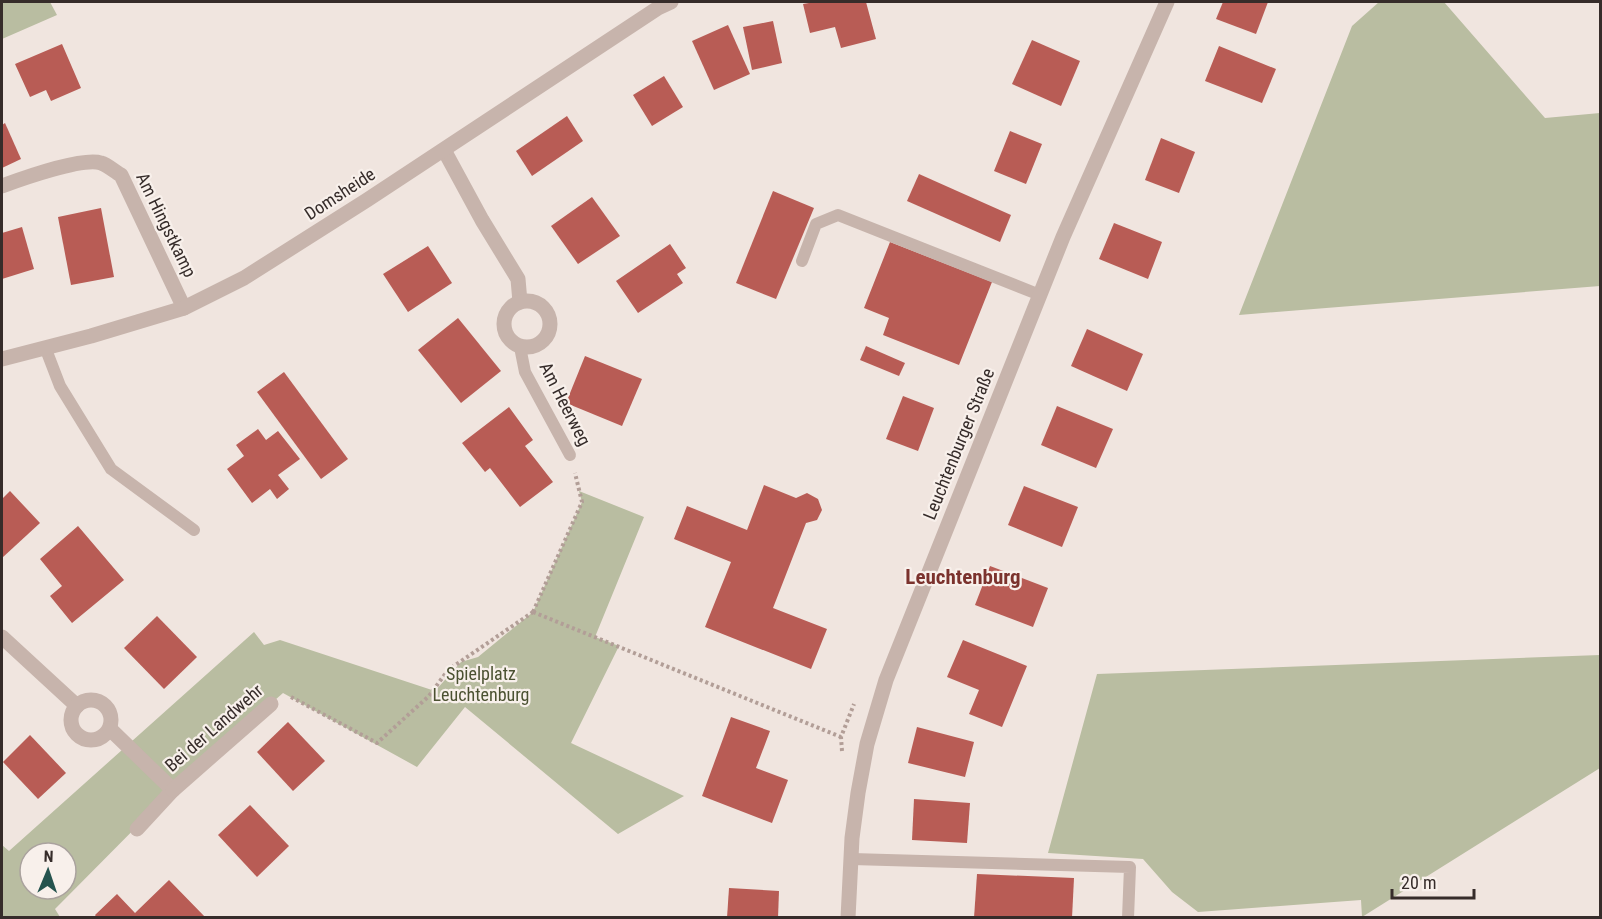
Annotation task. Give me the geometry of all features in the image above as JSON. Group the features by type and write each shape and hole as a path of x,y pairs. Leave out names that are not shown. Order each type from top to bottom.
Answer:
{"street":[{"name":"Domsheide","path":"2,359 184,308 262,267 658,8 671,2"},
{"name":"Leuchtenburger Straße","path":"849,918 852,838 867,744 886,680 1063,237 1167,2"},
{"path":"444,150 482,220 518,279 520,302"},
{"name":"Am Hingstkamp","path":"2,186 29,176 83,163 100,163 121,175 184,308"},
{"name":"Am Heerweg","path":"520,302 532,302 541,306 549,317 548,334 538,345 520,347 509,338 504,325 509,310 520,302"},
{"path":"2,637 77,706 71,720 72,727 77,734 83,739 91,740 100,738 110,729"},
{"name":"Bei der Landwehr","path":"77,706 92,700 106,707 110,714 110,729 173,790"},
{"name":"Bei der Landwehr","path":"137,829 173,790 271,704"}],"lane":[{"path":"802,261 816,224 838,215 1040,295"},
{"path":"45,347 60,386 111,469 194,530"},
{"name":"Am Heerweg","path":"520,347 525,372 570,455"},
{"path":"852,859 1130,867 1128,918"}],"path":[{"name":"Am Heerweg","path":"533,612 582,502 570,455"},
{"name":"Bei der Landwehr","path":"271,704 283,693 378,743 429,696 448,670 533,612"},
{"path":"533,612 841,737"}],"green space":[{"path":"2,2 50,2 57,15 2,39"},
{"path":"1379,2 1444,2 1545,118 1600,113 1600,286 1239,315 1352,26"},
{"name":"Spielplatz Leuchtenburg","path":"579,491 644,517 595,637 619,646 571,743 684,796 618,834 465,707 417,767 283,693 173,790 78,886 78,841 20,841 254,632 264,645 280,640 435,691 461,662 478,657 533,612 582,502"},
{"path":"1600,655 1600,768 1362,917 1361,900 1198,912 1172,892 1143,859 1048,853 1097,674"},
{"path":"18,843 18,901 63,901 55,909 60,917 2,917 2,845 9,851"}],"building":[{"path":"866,2 876,39 841,48 835,27 810,33 803,4"},
{"path":"1223,2 1268,2 1256,34 1216,19"},
{"path":"773,21 782,63 752,70 743,27"},
{"path":"728,25 750,74 714,90 692,41"},
{"path":"1032,40 1080,61 1061,106 1012,84"},
{"path":"62,44 81,88 51,101 46,90 30,97 15,64"},
{"path":"1219,46 1276,69 1262,103 1205,81"},
{"path":"664,76 683,107 652,126 633,95"},
{"path":"567,116 583,141 532,176 516,151"},
{"path":"5,123 21,159 2,168 2,125"},
{"path":"1010,131 1042,144 1026,184 994,171"},
{"path":"1161,138 1195,152 1179,193 1145,180"},
{"path":"919,174 1011,215 1000,242 907,201"},
{"path":"773,191 814,208 776,299 736,283"},
{"path":"592,197 620,236 578,264 551,226"},
{"path":"101,208 114,277 71,285 58,217"},
{"path":"1114,223 1162,242 1148,279 1099,259"},
{"path":"22,227 34,269 2,279 2,233"},
{"path":"890,242 992,282 959,365 883,335 889,318 864,308"},
{"path":"670,244 686,268 677,274 683,283 638,313 616,281"},
{"path":"428,246 452,283 408,312 383,274"},
{"path":"458,318 501,371 461,403 418,350"},
{"path":"1087,329 1143,354 1127,391 1071,366"},
{"path":"866,346 905,363 899,376 860,360"},
{"path":"585,356 642,379 622,426 566,403"},
{"path":"284,372 348,459 321,479 257,392"},
{"path":"903,396 934,408 918,451 886,439"},
{"path":"1057,406 1113,429 1096,468 1041,445"},
{"path":"509,407 533,440 525,446 553,482 520,507 490,468 485,472 462,443"},
{"path":"258,429 266,440 278,431 300,459 278,475 289,489 277,499 270,489 252,503 227,469 244,456 236,445"},
{"path":"764,485 796,498 807,493 818,499 822,510 817,520 806,523 773,608 827,629 811,669 705,627 731,562 674,539 687,506 747,530"},
{"path":"1024,486 1078,507 1062,547 1008,525"},
{"path":"10,491 40,523 2,558 2,499"},
{"path":"78,526 124,580 72,623 50,596 62,586 40,559"},
{"path":"990,566 1048,588 1033,627 975,605"},
{"path":"157,616 197,657 164,689 124,648"},
{"path":"963,640 1027,666 1002,727 969,714 979,690 947,677"},
{"path":"731,717 770,731 756,768 788,780 772,823 702,796"},
{"path":"288,722 325,761 293,791 257,752"},
{"path":"917,727 974,742 965,777 908,763"},
{"path":"30,735 66,773 38,799 3,762"},
{"path":"914,799 970,803 967,843 912,840"},
{"path":"250,805 289,846 257,877 218,835"},
{"path":"977,874 1074,878 1072,918 974,918"},
{"path":"169,880 206,918 97,918 95,915 117,894 135,913"},
{"path":"729,888 779,891 778,918 727,918"}],"district":[{"name":"Leuchtenburg","path":"963,577"}]}
